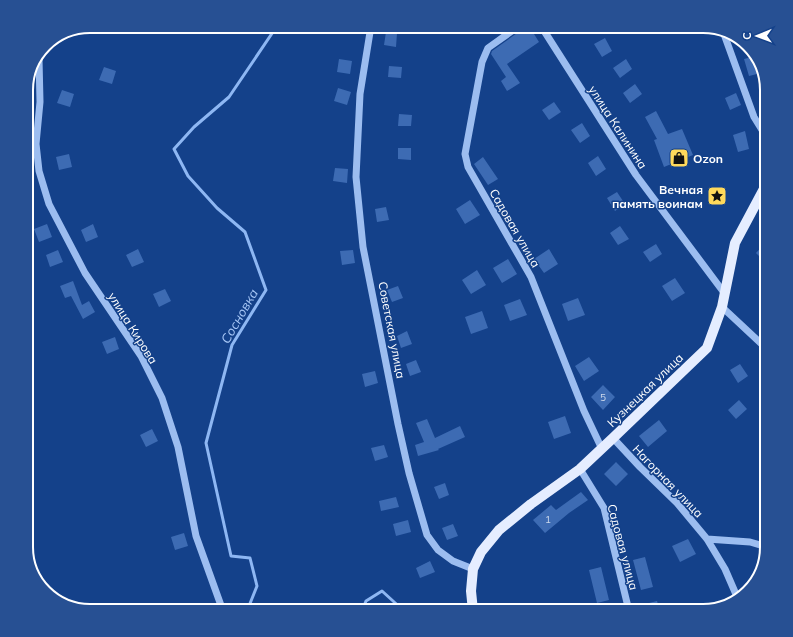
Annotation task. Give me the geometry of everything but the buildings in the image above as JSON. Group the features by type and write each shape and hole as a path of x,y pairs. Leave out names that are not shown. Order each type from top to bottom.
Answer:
{"main road":[{"name":"Кузнецкая улица","path":"473,569 481,552 499,530 531,504 580,469 707,348 722,307 735,243 760,196"},
{"path":"472,604 471,591 473,569"}],"street":[{"name":"Советская улица","path":"370,33 360,94 356,177 363,247 398,424 409,473 427,534 438,550 453,560 473,569"},
{"name":"Садовая улица","path":"509,33 488,48 482,62 465,154 468,167 531,277 584,411 602,449"},
{"name":"улица Калинина","path":"545,33 636,175 725,294"},
{"path":"725,37 754,117 760,127"},
{"name":"улица Кирова","path":"39,65 40,102 36,144 39,171 49,204 85,273 141,356 162,398 178,447 196,536 220,604"},
{"path":"722,307 760,342"},
{"name":"Нагорная улица","path":"613,438 677,503 707,539 725,569 736,593"},
{"name":"Садовая улица","path":"580,469 604,508 627,604"},
{"path":"707,539 750,542 760,545"}],"waterway":[{"name":"Сосновка","path":"250,604 257,586 250,558 231,556 206,443 232,345 266,290 245,232 217,208 188,176 174,149 194,127 229,97 272,33"},
{"name":"Сосновка","path":"365,604 366,601 382,591 396,604"}],"place":[{"name":"Ozon","path":"679,158"},
{"name":"Вечная память воинам","path":"717,196"}]}
